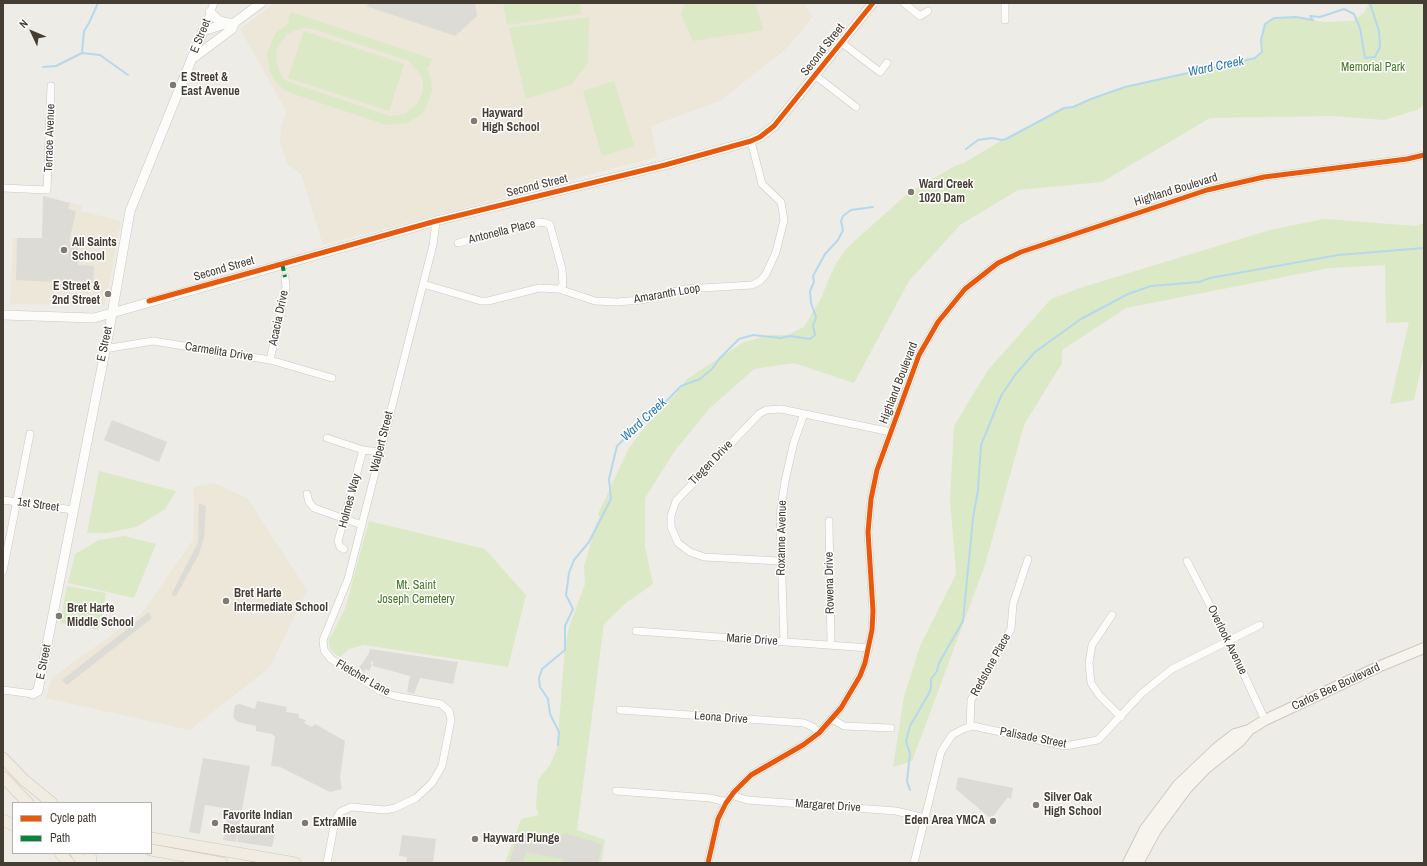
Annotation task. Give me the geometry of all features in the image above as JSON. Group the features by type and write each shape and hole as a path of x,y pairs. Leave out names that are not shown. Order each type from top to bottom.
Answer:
{"main road":[{"name":"Carlos Bee Boulevard","path":"1128,863 1145,829 1178,785 1217,748 1235,734 1249,730 1265,720 1378,667 1424,648"},
{"name":"Carlos Bee Boulevard","path":"1138,863 1156,830 1187,788 1205,769 1240,741 1249,730"},
{"path":"3,758 24,780 51,802"},
{"path":"3,777 27,802"},
{"path":"3,820 12,824"},
{"path":"152,838 295,863"},
{"path":"152,850 222,863"},
{"path":"61,854 69,863"},
{"path":"77,854 83,863"}],"street":[{"name":"E Street","path":"34,694 38,691 112,312 130,211 214,3"},
{"path":"218,39 212,40 208,38 203,31 231,23 261,3"},
{"name":"Second Street","path":"3,315 94,318 436,221 665,165 751,141 760,137 774,126 816,76 873,3"},
{"path":"904,3 920,16 928,11"},
{"path":"1004,20 1005,3"},
{"path":"210,12 219,21 231,23"},
{"path":"191,59 232,28 231,23"},
{"path":"842,43 880,72 887,63"},
{"path":"816,76 856,107"},
{"name":"Terrace Avenue","path":"3,188 48,190 51,86"},
{"name":"Amaranth Loop","path":"423,284 457,295 488,301 539,288 559,290 595,301 617,302 642,300 685,289 752,285 760,281 766,274 776,252 784,220 781,202 762,184 751,141"},
{"name":"Highland Boulevard","path":"708,863 718,819 731,795 751,775 803,745 818,733 832,719 854,688 865,663 869,648 873,611 869,557 870,510 877,470 919,355 938,322 965,289 985,272 1008,258 1035,246 1220,186 1264,177 1407,159 1424,155"},
{"name":"Walpert Street","path":"331,659 324,650 323,640 344,590 362,525 379,452 433,245 436,221"},
{"name":"Antonella Place","path":"458,243 540,222 546,223 550,226 562,269 563,286 559,290"},
{"name":"Acacia Drive","path":"270,360 286,287 285,276"},
{"name":"Carmelita Drive","path":"104,349 153,341 270,360 332,378"},
{"name":"Tiegen Drive","path":"780,561 704,557 693,554 682,547 675,538 671,527 670,516 676,501 759,414 770,408 777,408 891,432"},
{"name":"Roxanne Avenue","path":"784,642 780,561 780,516 785,481 794,442 804,414"},
{"path":"3,571 30,434"},
{"path":"326,438 363,450 379,452"},
{"name":"Holmes Way","path":"344,549 340,547 338,541 363,450"},
{"path":"307,494 309,502 314,508 362,525"},
{"name":"1st Street","path":"3,500 73,510"},
{"name":"Rowena Drive","path":"829,521 831,645"},
{"name":"Redstone Place","path":"970,727 971,700 1011,629 1013,604 1028,559"},
{"name":"Overlook Avenue","path":"1187,561 1229,642 1265,720"},
{"path":"1112,615 1092,645 1089,663 1092,683 1100,696 1122,716"},
{"name":"Palisade Street","path":"970,727 1065,746 1098,740 1142,693 1172,669 1229,642 1260,625"},
{"name":"Marie Drive","path":"636,631 869,648"},
{"name":"Fletcher Lane","path":"327,863 335,821 340,812 351,807 385,810 394,808 416,798 432,783 442,766 451,720 449,711 441,704 395,696 380,690 331,659"},
{"path":"3,690 34,694"},
{"name":"Leona Drive","path":"620,710 804,723 813,727 818,733"},
{"path":"832,719 844,726 891,728"},
{"path":"914,863 943,746 952,735 970,727"},
{"path":"616,791 710,798 727,802"},
{"name":"Margaret Drive","path":"731,795 747,800 896,811 925,818"}],"shaded area":[{"name":"Hayward High School","path":"275,3 804,3 813,17 786,49 720,101 651,126 657,157 323,245 301,174 288,165 280,143 281,127 286,111 240,29"},
{"path":"369,3 475,3 477,16 455,36 366,6"},
{"name":"All Saints School","path":"43,196 82,206 81,211 121,221 105,305 10,304 13,238 42,238"},
{"path":"43,196 70,203 68,209 76,211 69,242 79,244 78,265 94,266 93,284 16,280 17,238 42,238"},
{"path":"112,420 167,442 159,462 104,440"},
{"name":"Bret Harte Intermediate School","path":"214,483 247,498 307,590 270,667 190,730 46,698 52,678 142,613 193,540 194,487"},
{"path":"199,503 206,506 204,537 199,554 176,596 171,595 198,543"},
{"path":"149,612 152,618 67,685 62,680"},
{"path":"370,649 458,662 453,684 420,678 414,694 407,692 410,676 373,666 373,661 370,663 372,665 369,671 366,669 364,672 359,668"},
{"path":"257,701 287,707 286,712 299,714 299,718 306,720 304,723 312,727 315,724 345,741 340,778 342,789 330,792 280,767 271,766 275,737 272,734 256,731 256,726 238,722 233,717 235,705 240,704 255,709"},
{"path":"203,758 250,766 236,842 223,840 229,809 205,805 200,834 189,832"},
{"path":"958,777 1013,788 1011,799 1008,797 991,819 956,789"},
{"path":"240,824 276,829 272,847 237,842"},
{"path":"527,832 558,839 564,833 602,844 598,863 563,863 563,859 526,852 523,863 509,863 518,835 525,837"},
{"path":"402,835 436,839 433,863 406,863 407,857 399,856"}],"green space":[{"path":"503,3 580,3 581,14 507,25"},
{"path":"685,3 755,3 763,30 693,41 681,14"},
{"name":"Memorial Park","path":"1369,3 1424,3 1424,105 1417,110 1384,120 1334,116 1210,118 1102,182 1018,190 960,225 909,281 854,383 794,363 754,369 709,409 674,452 645,498 645,547 653,584 626,603 604,624 577,830 605,840 601,863 505,863 521,819 539,815 536,807 538,780 550,765 557,748 565,648 569,627 585,584 584,567 596,524 600,517 598,514 629,448 652,418 676,394 687,379 744,342 771,335 788,335 804,327 820,300 835,265 847,248 908,193 957,165 964,163 1002,140 1064,108 1073,107 1091,99 1130,86 1255,58 1262,52 1261,40 1265,24 1270,19 1296,17 1322,22 1353,21 1365,12"},
{"path":"291,12 432,59 429,67 427,67 431,79 432,91 425,110 407,123 387,125 283,89 275,81 270,72 267,53 275,34 290,22 288,21","holes":["304,28 313,29 409,61 418,71 423,80 423,91 418,103 405,114 390,116 289,82 283,78 278,68 276,58 277,49 286,35 295,30"]},
{"path":"589,17 588,63 571,85 526,99 509,28"},
{"path":"304,31 404,64 389,111 288,78"},
{"path":"614,81 634,146 602,156 583,91"},
{"path":"1324,219 1416,226 1424,223 1424,354 1414,400 1390,404 1409,322 1386,323 1385,265 1329,268 1126,308 1062,350 1062,363 1024,425 985,565 912,761 893,767 904,697 920,646 956,574 950,500 954,426 988,370 1051,299 1083,287 1270,230"},
{"path":"99,471 176,491 165,509 136,527 108,533 87,533"},
{"name":"Mt. Saint Joseph Cemetery","path":"369,521 485,549 526,595 508,667 364,645 349,649 340,657 333,653 330,648 329,640 345,609"},
{"path":"124,536 156,544 134,598 68,583 75,554 99,540"},
{"path":"67,586 106,593 99,630 60,623"}],"waterway":[{"path":"43,67 56,66 82,53 84,31 98,3"},
{"name":"Ward Creek","path":"966,149 978,140 992,138 1002,140 1006,139 1064,108 1073,107 1125,87 1255,58 1262,52 1261,40 1265,24 1274,18 1296,17 1313,20 1310,16 1320,17 1344,9 1354,14 1360,28 1365,58 1375,57 1380,47 1379,31 1370,3"},
{"path":"82,53 100,55 128,75"},
{"name":"Ward Creek","path":"558,745 559,732 550,714 548,699 540,687 539,678 542,669 565,650 565,626 573,609 566,595 569,573 574,560 589,542 611,499 609,479 617,446 646,418 655,413 681,386 700,379 712,369 719,359 739,339 753,335 781,338 790,336 810,339 815,335 813,326 816,317 811,303 810,291 814,282 813,276 825,254 838,240 843,230 841,221 843,216 851,210 873,207"},
{"path":"910,790 907,781 910,754 906,741 910,726 928,695 931,688 931,679 937,671 939,663 963,621 973,518 978,490 981,445 1001,396 1015,375 1035,352 1081,319 1128,294 1151,286 1199,282 1210,278 1338,255 1424,248"}],"marked path":[{"path":"282,263 285,277"}],"cycle path":[{"path":"149,301 436,221 665,165 751,141 760,137 774,126 873,3"},
{"path":"708,863 718,819 726,803 734,792 751,775 803,745 819,733 841,708 860,676 865,663 872,630 873,611 868,532 871,499 877,470 919,355 938,322 965,289 998,263 1021,252 1207,190 1264,177 1407,159 1424,155"}],"place":[{"name":"E Street & East Avenue","path":"173,85"},
{"name":"Hayward High School","path":"474,121"},
{"name":"Ward Creek 1020 Dam","path":"911,192"},
{"name":"All Saints School","path":"64,250"},
{"name":"E Street & 2nd Street","path":"108,294"},
{"name":"Bret Harte Intermediate School","path":"226,601"},
{"name":"Bret Harte Middle School","path":"59,616"},
{"name":"Silver Oak High School","path":"1036,805"},
{"name":"Eden Area YMCA","path":"993,821"},
{"name":"Favorite Indian Restaurant","path":"215,823"},
{"name":"ExtraMile","path":"305,823"},
{"name":"Hayward Plunge","path":"475,839"}]}
